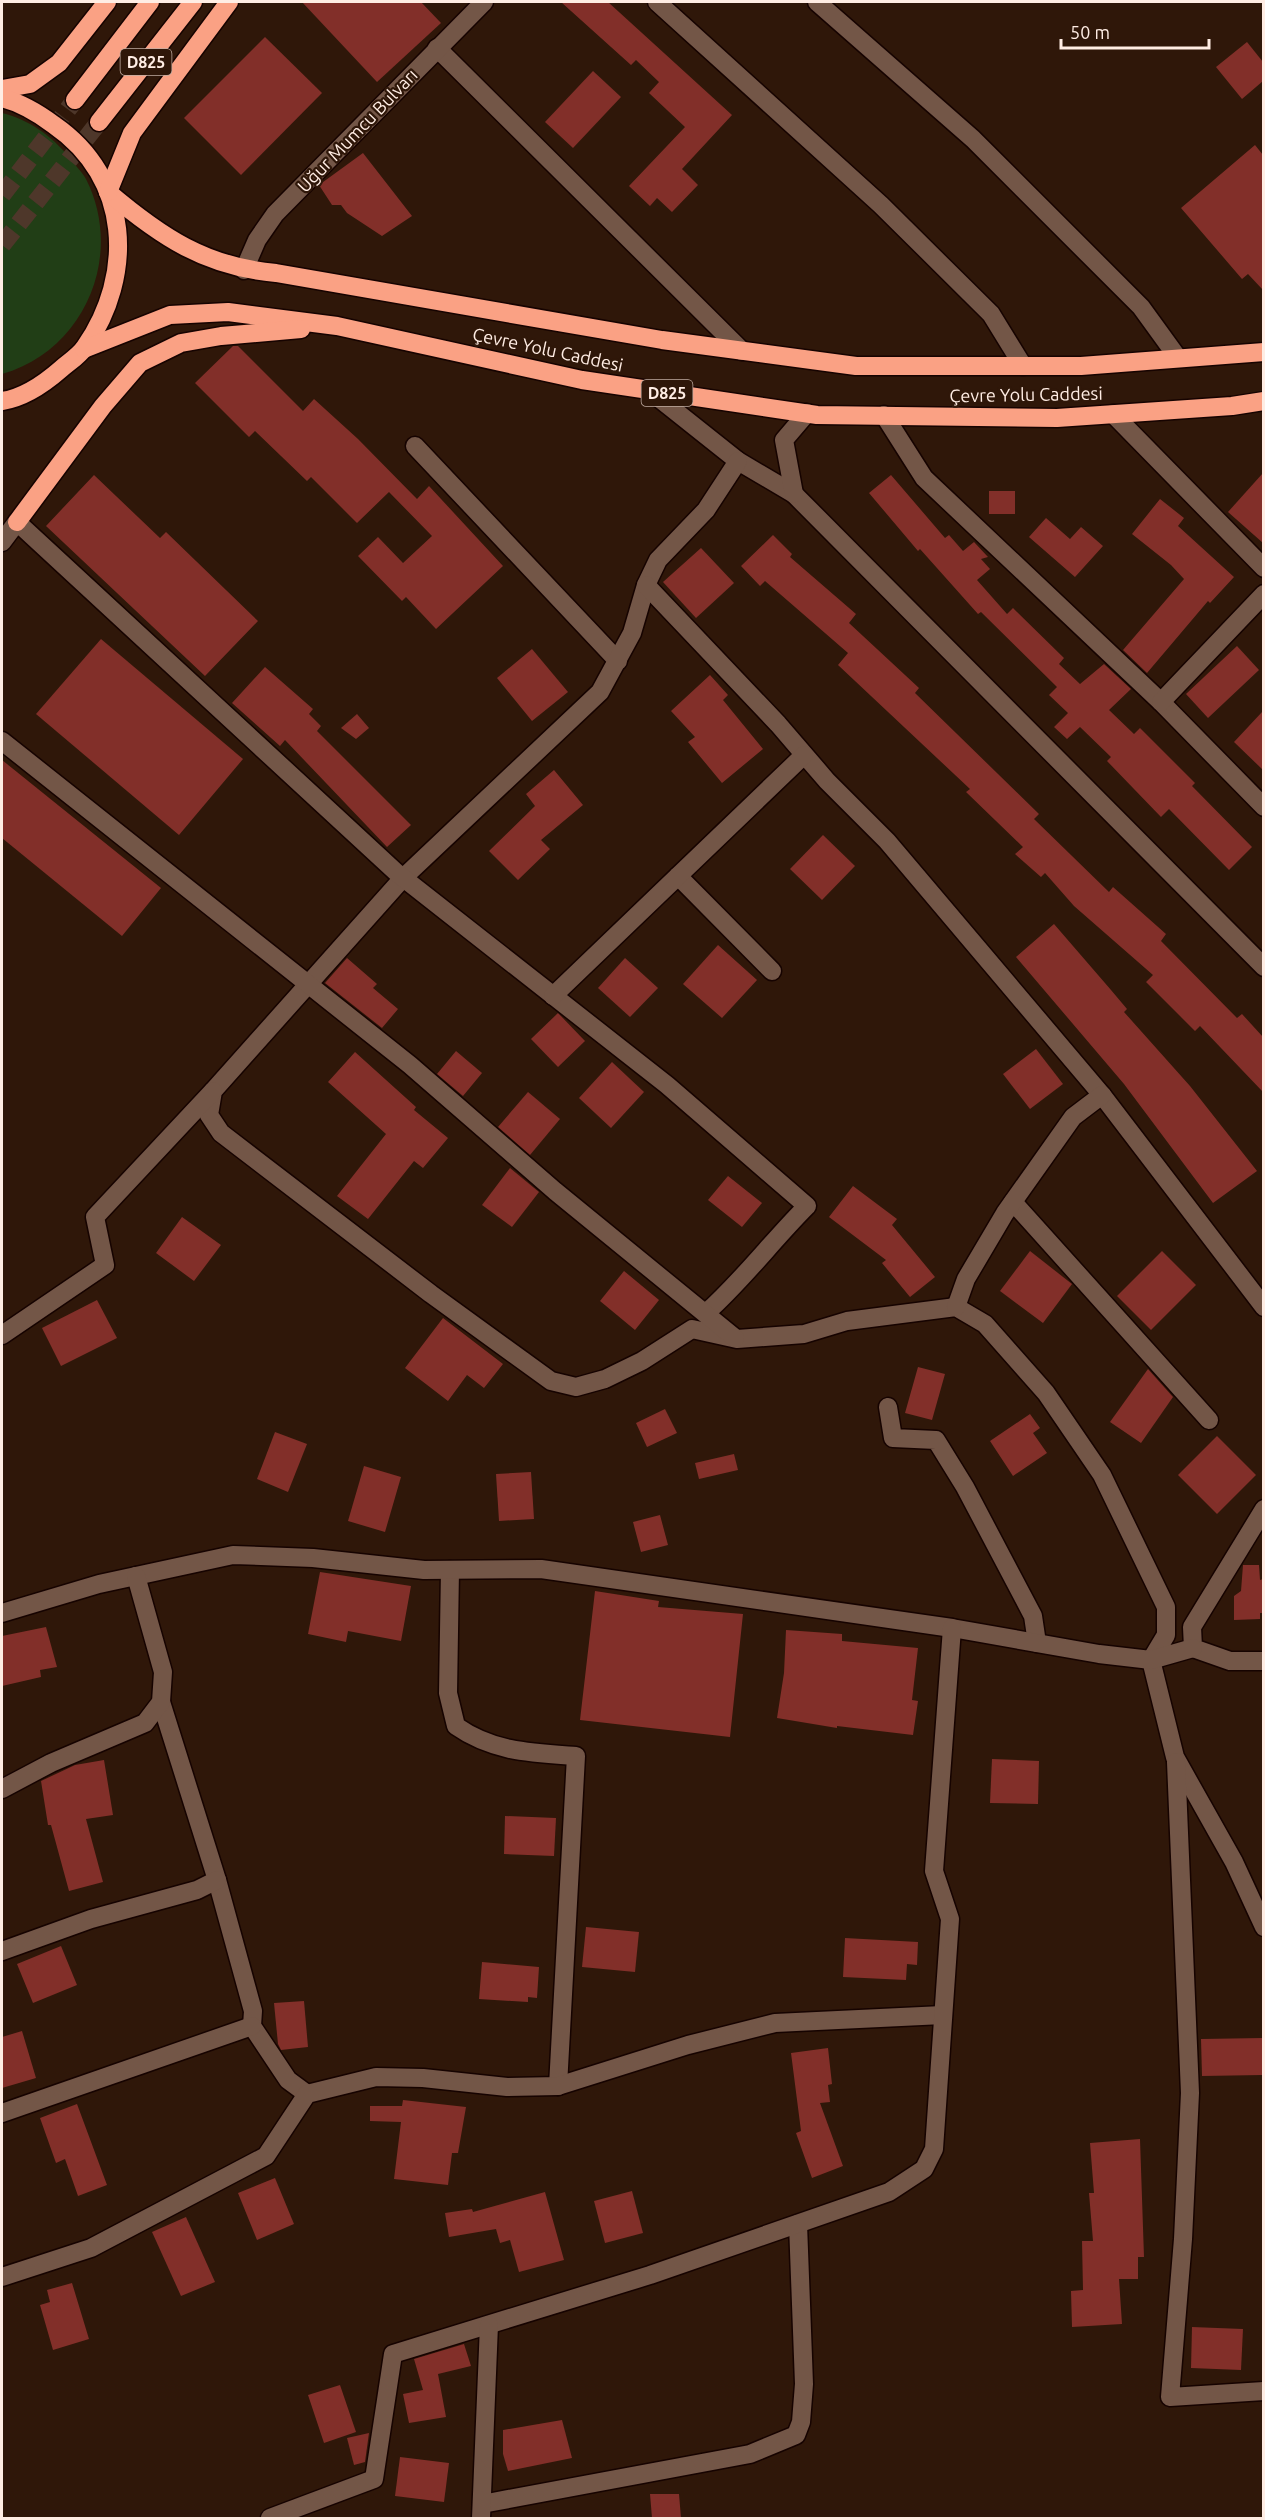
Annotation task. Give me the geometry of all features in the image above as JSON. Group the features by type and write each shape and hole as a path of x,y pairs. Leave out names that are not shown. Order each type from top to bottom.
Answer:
{"highway":[{"path":"2,89 30,84 59,63 107,2"},
{"name":"D825","path":"75,100 150,2"},
{"name":"D825","path":"99,122 193,2"},
{"path":"108,192 132,133 229,2"},
{"path":"2,98 33,110 69,135 92,162 108,192 117,226 119,260 109,304 84,349"},
{"name":"Çevre Yolu Caddesi","path":"108,192 150,228 191,252 244,270 276,273 662,340 856,366 1082,366 1263,352"},
{"name":"Çevre Yolu Caddesi","path":"84,349 170,315 228,312 337,326 582,380 807,413 1057,418 1232,406 1263,401"},
{"path":"17,522 103,406 140,363 181,343 221,336 337,326"},
{"name":"D825","path":"2,401 45,383 84,349"}],"street":[{"name":"Uğur Mumcu Bulvarı","path":"244,270 257,240 275,214 484,2"},
{"path":"657,2 881,205 991,314 1023,366"},
{"path":"817,2 973,140 1015,181 1142,307 1178,358"},
{"path":"437,48 742,351"},
{"path":"650,391 738,461 794,494 1263,967"},
{"path":"794,494 784,440 807,413"},
{"path":"1113,414 1263,568"},
{"path":"884,416 924,478 1161,702 1263,807"},
{"path":"415,446 618,661"},
{"path":"2,1335 105,1265 95,1217 213,1091 403,878 600,692 632,633 646,585 658,560 706,510 738,461"},
{"path":"2,542 17,522 403,878 668,1085 807,1206 775,1238 735,1287 706,1313"},
{"path":"646,585 887,841 1102,1095 1263,1307"},
{"path":"1161,702 1263,594"},
{"path":"2,741 411,1065 555,1191 737,1339"},
{"path":"553,996 804,755"},
{"path":"678,876 772,971"},
{"path":"213,1091 209,1115 221,1133 431,1294 551,1381 576,1387 605,1379 642,1361 692,1329 737,1339 804,1334 847,1321 957,1306 985,1324 1046,1393 1102,1475 1166,1607 1166,1635 1151,1660 1175,1757 1190,2093 1183,2239 1170,2397 1263,2391"},
{"path":"957,1306 966,1280 1013,1202 1073,1117 1102,1095"},
{"path":"1013,1202 1209,1419"},
{"path":"888,1407 893,1438 936,1440 965,1486 1033,1616 1036,1643"},
{"path":"1193,1648 1192,1627 1263,1509"},
{"path":"2,1613 99,1584 233,1555 313,1558 424,1570 542,1569 952,1628 1151,1660 1193,1648 1230,1661 1263,1661"},
{"path":"450,1570 448,1693 456,1726 477,1741 526,1753 576,1756 558,2086"},
{"path":"136,1576 163,1672 161,1702 218,1880 254,2011 252,2026 288,2080 307,2094"},
{"path":"270,2518 374,2478 393,2354 417,2344 489,2325 650,2275 798,2224 889,2192 924,2169 934,2149 950,1919 934,1871 952,1628"},
{"path":"2,1789 51,1763 145,1723 161,1702"},
{"path":"1175,1757 1234,1862 1263,1927"},
{"path":"2,1951 91,1919 197,1890 218,1880"},
{"path":"2,2277 91,2248 266,2156 307,2094 376,2078 423,2078 507,2087 558,2086 688,2045 775,2023 943,2015"},
{"path":"2,2113 252,2026"},
{"path":"489,2325 482,2511 750,2454 796,2435 801,2422 804,2384 798,2224"}],"green space":[{"path":"2,113 21,119 47,135 80,171 86,179 97,209 101,239 98,268 89,297 75,322 55,345 31,362 2,374"}],"building":[{"path":"302,2 421,2 441,23 377,82"},
{"path":"561,2 608,2 732,115 682,169 698,185 672,212 657,198 650,206 629,186 685,127 649,93 659,82 636,60 631,65"},
{"path":"265,37 322,93 241,175 184,118"},
{"path":"1247,42 1263,62 1263,81 1242,99 1216,67"},
{"path":"593,71 621,97 573,148 545,122"},
{"path":"1255,145 1263,155 1263,290 1248,274 1242,279 1181,208"},
{"path":"363,153 412,216 382,236 347,213 341,205 332,205 319,185"},
{"path":"233,346 238,346 303,411 314,399 358,439 417,499 429,486 503,566 436,629 406,597 402,601 358,556 378,537 403,563 432,536 389,492 357,523 311,477 307,481 255,431 249,437 195,383"},
{"path":"1263,473 1263,543 1228,512"},
{"path":"94,475 160,538 166,532 258,621 205,676 46,526"},
{"path":"891,475 945,538 949,535 963,551 974,542 988,557 981,559 990,569 977,580 1007,614 1013,608 1064,658 1059,664 1080,684 1104,664 1131,689 1109,710 1134,734 1140,728 1195,783 1192,786 1252,847 1229,870 1169,809 1161,817 1107,761 1111,757 1080,727 1067,739 1054,727 1068,713 1049,695 1057,687 981,612 978,614 920,549 918,551 869,493"},
{"path":"989,491 1015,491 1015,514 989,514"},
{"path":"1160,499 1184,518 1178,526 1234,577 1210,603 1208,601 1147,673 1123,650 1184,579 1171,565 1132,534"},
{"path":"1046,518 1070,539 1081,527 1103,546 1075,577 1029,537"},
{"path":"773,535 792,554 790,557 856,614 849,623 919,688 915,693 1039,814 1034,819 1109,892 1113,887 1166,934 1161,941 1237,1018 1242,1014 1263,1037 1263,1092 1200,1026 1195,1031 1146,982 1153,975 1074,906 1045,873 1041,877 1015,854 1023,847 966,792 970,789 838,665 848,653 765,581 760,586 741,566"},
{"path":"701,548 734,583 696,618 663,582"},
{"path":"101,639 243,759 179,835 36,714"},
{"path":"1237,646 1259,670 1208,718 1186,694"},
{"path":"532,649 568,692 532,721 497,678"},
{"path":"265,667 313,709 309,714 321,726 317,731 411,825 387,847 285,740 280,746 232,703"},
{"path":"710,675 728,695 723,700 763,749 722,783 688,742 695,737 671,711"},
{"path":"1263,711 1263,770 1234,742"},
{"path":"357,714 369,728 356,739 341,728"},
{"path":"2,760 161,888 122,936 2,838"},
{"path":"554,770 583,805 541,840 550,849 518,880 489,851 535,806 526,794"},
{"path":"823,835 855,866 822,900 790,869"},
{"path":"1054,924 1127,1009 1124,1012 1190,1086 1257,1171 1213,1203 1124,1084 1016,957"},
{"path":"718,945 757,980 722,1018 683,984"},
{"path":"347,958 377,984 373,988 398,1009 382,1028 325,983"},
{"path":"625,958 658,988 630,1017 598,988"},
{"path":"558,1013 585,1041 558,1067 531,1039"},
{"path":"1036,1049 1063,1084 1030,1109 1003,1074"},
{"path":"456,1051 482,1073 463,1096 437,1074"},
{"path":"355,1052 416,1107 414,1110 448,1138 423,1168 414,1161 368,1219 337,1196 386,1134 328,1082"},
{"path":"612,1062 644,1092 611,1128 579,1098"},
{"path":"528,1092 560,1119 530,1155 498,1127"},
{"path":"510,1168 539,1192 512,1227 482,1205"},
{"path":"728,1176 762,1203 742,1227 708,1200"},
{"path":"853,1186 897,1219 892,1225 935,1277 910,1297 882,1263 886,1260 829,1217"},
{"path":"182,1217 221,1245 194,1281 156,1253"},
{"path":"1030,1251 1072,1284 1043,1323 1000,1291"},
{"path":"1162,1251 1196,1285 1151,1330 1117,1296"},
{"path":"624,1271 659,1300 635,1330 600,1301"},
{"path":"97,1300 117,1338 61,1366 42,1328"},
{"path":"443,1318 503,1364 484,1388 467,1375 448,1401 405,1368"},
{"path":"918,1367 945,1374 932,1420 905,1413"},
{"path":"1148,1369 1173,1397 1141,1443 1110,1422"},
{"path":"665,1409 677,1433 647,1447 636,1423"},
{"path":"1030,1414 1040,1428 1033,1433 1047,1453 1013,1476 990,1441"},
{"path":"275,1432 307,1444 288,1492 257,1479"},
{"path":"1217,1436 1256,1475 1217,1514 1178,1475"},
{"path":"734,1454 738,1470 699,1479 695,1463"},
{"path":"364,1466 401,1477 385,1532 348,1521"},
{"path":"531,1472 534,1519 499,1521 496,1474"},
{"path":"660,1515 668,1545 641,1552 633,1522"},
{"path":"1243,1565 1259,1565 1260,1580 1263,1579 1263,1613 1260,1613 1260,1619 1234,1620 1234,1596 1241,1591"},
{"path":"320,1572 411,1586 401,1641 348,1631 346,1642 308,1634"},
{"path":"595,1591 659,1601 658,1607 743,1614 730,1737 580,1720"},
{"path":"46,1627 57,1667 40,1670 41,1677 2,1686 2,1636"},
{"path":"786,1630 842,1634 842,1641 918,1648 912,1700 918,1701 913,1735 837,1726 837,1728 777,1718 784,1673"},
{"path":"992,1759 1039,1761 1038,1804 990,1803"},
{"path":"104,1760 113,1815 86,1819 103,1882 69,1891 51,1825 48,1825 41,1781 75,1765"},
{"path":"505,1816 556,1818 554,1856 504,1854"},
{"path":"586,1927 639,1932 635,1972 582,1967"},
{"path":"845,1938 918,1942 917,1965 907,1964 906,1980 843,1977"},
{"path":"61,1946 77,1985 33,2003 17,1964"},
{"path":"482,1962 539,1967 537,1998 528,1997 528,2002 479,1999"},
{"path":"304,2001 308,2047 281,2050 278,2044 274,2003"},
{"path":"22,2031 36,2078 2,2088 2,2037"},
{"path":"1263,2038 1263,2075 1202,2076 1201,2039"},
{"path":"828,2048 832,2084 828,2085 830,2102 820,2103 843,2166 812,2178 796,2133 801,2131 791,2053"},
{"path":"403,2100 466,2107 458,2153 452,2153 448,2185 394,2179 401,2122 370,2121 370,2106 402,2106"},
{"path":"77,2104 107,2185 78,2196 65,2159 56,2163 40,2118"},
{"path":"1140,2139 1144,2257 1138,2257 1138,2279 1119,2279 1122,2324 1072,2327 1071,2291 1083,2290 1082,2241 1093,2241 1089,2193 1094,2193 1090,2143"},
{"path":"275,2178 294,2224 257,2240 238,2193"},
{"path":"632,2191 643,2233 605,2243 594,2201"},
{"path":"545,2192 564,2260 519,2272 510,2240 500,2243 496,2229 449,2237 445,2213 472,2209 473,2212"},
{"path":"186,2217 215,2282 181,2296 152,2232"},
{"path":"72,2283 89,2339 53,2350 40,2305 50,2302 47,2290"},
{"path":"1192,2327 1243,2329 1241,2370 1191,2368"},
{"path":"464,2344 471,2366 438,2374 446,2417 409,2423 403,2394 423,2390 414,2359"},
{"path":"340,2385 356,2432 324,2443 308,2395"},
{"path":"562,2420 572,2458 508,2471 503,2454 503,2430"},
{"path":"369,2433 365,2462 354,2465 347,2438"},
{"path":"400,2457 449,2463 444,2502 395,2496"},
{"path":"650,2494 679,2494 681,2518 652,2518"}],"tunnel":[{"path":"2,195 75,100"},
{"path":"2,245 99,122"}]}
